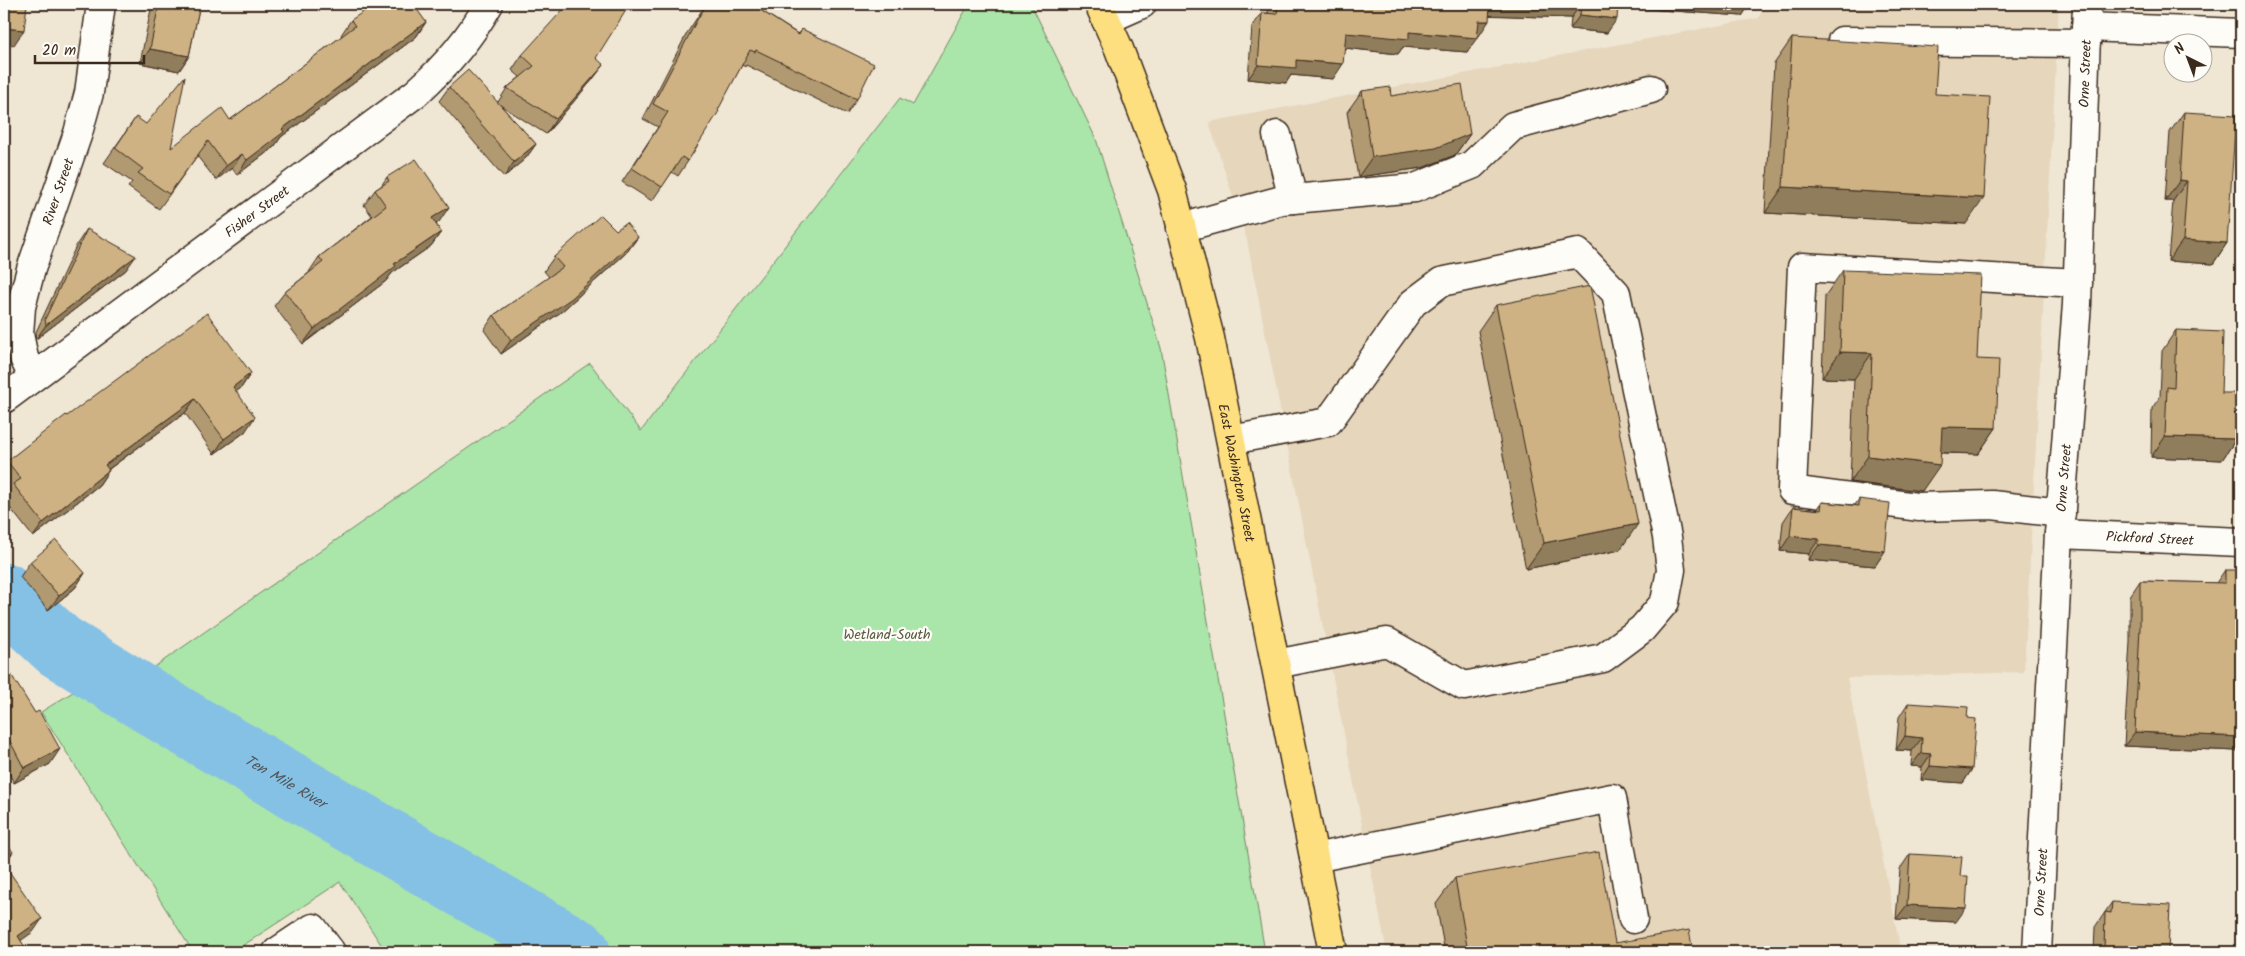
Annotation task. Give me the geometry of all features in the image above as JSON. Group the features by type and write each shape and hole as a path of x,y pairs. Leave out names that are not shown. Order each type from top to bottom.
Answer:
{"main road":[{"name":"East Washington Street","path":"1103,12 1119,49 1172,190 1210,338 1333,952"}],"street":[{"name":"River Street","path":"33,377 24,358 19,334 20,307 31,269 78,133 89,93 100,4"},
{"name":"Fisher Street","path":"4,399 416,93 440,72 464,43 489,4"},
{"path":"1103,12 1142,4"},
{"path":"1842,41 2086,25 2241,32"},
{"name":"Orne Street","path":"2037,952 2060,524 2078,283 2086,25"},
{"path":"1181,228 1293,199 1415,188 1472,165 1513,126 1651,89"},
{"path":"1277,135 1293,199"},
{"path":"1231,440 1328,422 1414,303 1441,282 1578,253 1616,293 1667,537 1671,570 1665,602 1642,629 1603,658 1464,686 1387,642 1276,664"},
{"name":"Pickford Street","path":"2078,283 1802,267 1792,490 1918,507 1992,505 2060,524 2241,542"},
{"path":"1314,858 1612,798 1633,919"},
{"path":"277,952 313,928 332,952"}],"shaded area":[{"path":"1764,4 2059,4 2024,672 1847,678 1901,952 1387,952 1247,240 1209,122 1759,18"}],"green space":[{"name":"Wetland-South","path":"969,4 1031,4 1096,139 1161,348 1265,952 386,952 340,882 233,952 193,952 41,712 89,682 107,700 590,363 641,431 900,98 913,105"}],"building":[{"path":"4,4 27,4 24,30 4,28"},
{"path":"159,4 200,4 189,56 150,49"},
{"path":"375,4 413,4 426,22 282,129 284,132 247,160 242,154 226,166 208,141 169,194 138,173 143,169 115,148 136,117 146,124 185,76 171,148 222,108 230,120 355,26 351,20"},
{"path":"568,4 630,4 596,58 604,65 556,119 507,88 534,66 522,55"},
{"path":"707,4 751,4 799,35 802,29 874,64 857,99 756,50 755,52 750,50 719,111 688,161 682,157 662,187 632,168 668,112 653,104"},
{"path":"1278,4 1490,4 1489,21 1479,21 1477,38 1409,32 1409,39 1346,33 1343,64 1296,60 1296,68 1258,65 1262,13 1277,14"},
{"path":"1581,4 1618,4 1617,19 1580,15"},
{"path":"1792,38 1938,47 1935,94 1990,97 1984,198 1783,187"},
{"path":"468,70 536,144 514,162 449,87"},
{"path":"1462,84 1470,134 1436,148 1372,157 1362,91 1390,87 1391,96"},
{"path":"2184,112 2236,115 2227,243 2183,240 2187,181 2180,180"},
{"path":"416,159 449,207 432,218 441,232 394,264 396,266 314,329 285,292 323,262 319,257 386,206 375,190 389,181 387,177"},
{"path":"601,215 616,230 626,223 638,237 572,298 511,340 494,315 563,267 554,257"},
{"path":"87,229 136,256 46,325 45,319"},
{"path":"1843,270 1981,275 1977,359 1999,360 1996,428 1942,427 1940,465 1868,456 1872,353 1840,352"},
{"path":"1590,286 1638,524 1544,543 1496,305"},
{"path":"207,313 251,373 233,387 255,417 224,439 195,399 105,465 109,470 43,523 13,484 21,479 7,461 66,415"},
{"path":"2176,330 2223,332 2221,393 2237,393 2236,439 2165,437 2167,387 2174,388"},
{"path":"1859,499 1890,503 1885,551 1819,545 1819,539 1790,536 1793,507 1821,510 1822,502 1859,506"},
{"path":"56,540 85,573 59,596 30,562"},
{"path":"2225,570 2241,570 2241,737 2135,732 2140,627 2140,581 2225,583"},
{"path":"4,663 35,713 39,711 60,749 24,768 4,730"},
{"path":"1908,703 1968,707 1967,718 1976,719 1972,769 1930,766 1931,754 1921,753 1922,738 1905,736"},
{"path":"4,839 13,852 4,858"},
{"path":"1599,852 1615,943 1689,930 1693,952 1468,952 1455,878"},
{"path":"1910,854 1962,857 1960,876 1968,876 1966,908 1907,905"},
{"path":"4,864 42,919 18,936 28,952 4,952"},
{"path":"2112,902 2170,905 2168,952 2104,952 2105,912 2111,913"}],"waterway":[{"name":"Ten Mile River","path":"4,595 59,646 188,725 578,952"}]}
